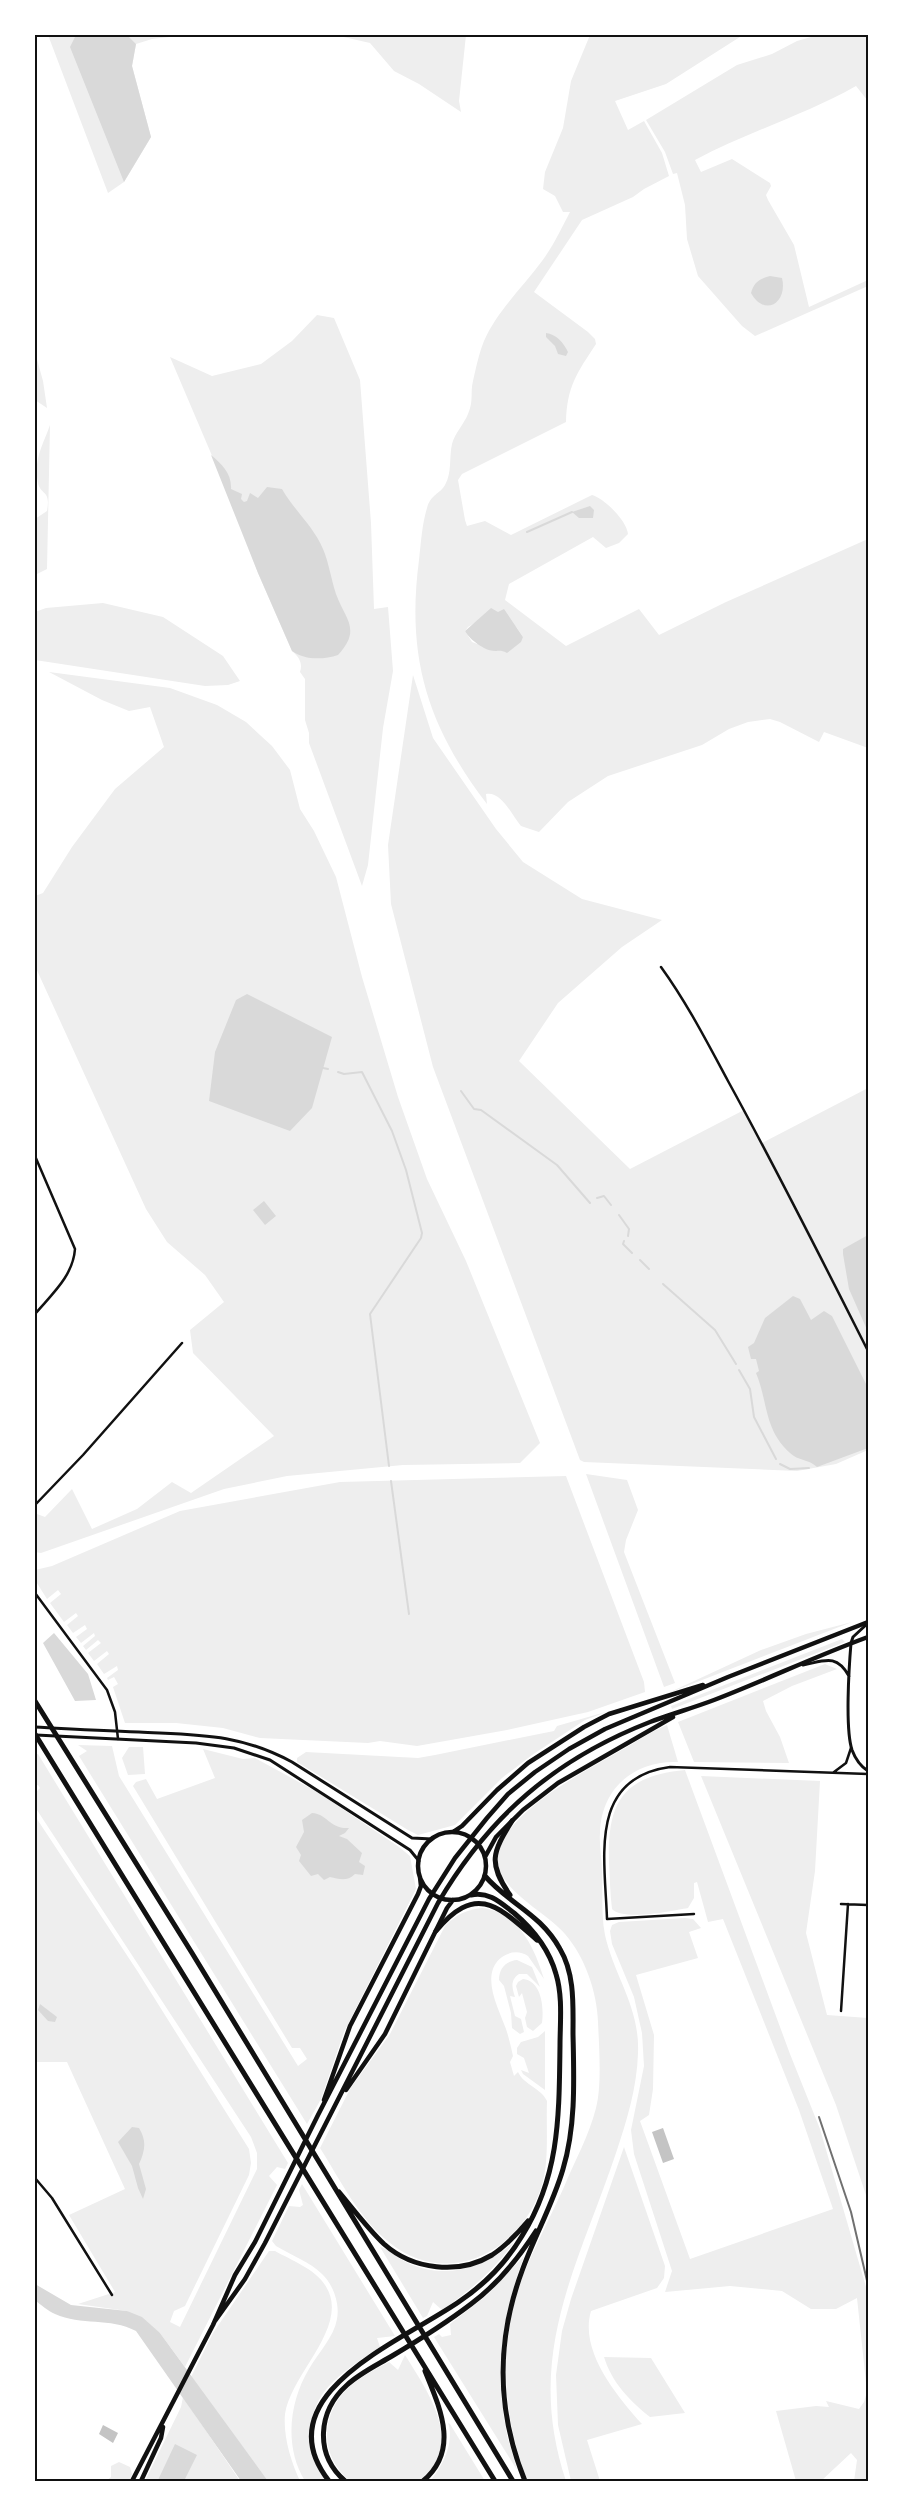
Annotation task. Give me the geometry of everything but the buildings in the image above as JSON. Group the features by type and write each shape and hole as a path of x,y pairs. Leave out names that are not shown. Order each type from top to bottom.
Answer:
{"highway":[{"path":"35,1702 192,1953 513,2481"},
{"path":"35,1735 495,2481"},
{"path":"512,1821 498,1844 494,1864 500,1880 514,1899"},
{"path":"485,1876 494,1886 534,1915 554,1938 567,1964 572,1994 574,2062 572,2126 564,2169 512,2300 504,2336 502,2361 503,2395 508,2426 525,2481"},
{"path":"330,2481 318,2462 313,2447 313,2431 318,2411 327,2394 339,2380 386,2347 465,2298 492,2274 519,2241 533,2215 553,2164 559,2118 560,1996 556,1974 544,1945 530,1927 497,1900 484,1894 471,1894"},
{"path":"436,1931 460,1909 475,1904 488,1904 502,1910 544,1945"},
{"path":"327,2177 384,2244 408,2259 433,2266 466,2265 490,2256 512,2240 533,2215"},
{"path":"345,2481 333,2469 325,2450 323,2426 328,2409 348,2384 446,2323 498,2281 516,2260 542,2221"},
{"path":"419,2357 441,2412 445,2435 440,2458 423,2481"}],"main road":[{"path":"132,2481 163,2425 213,2325 235,2275 255,2242 282,2185 408,1940 447,1869 487,1818 526,1779 582,1741 612,1726 728,1677 868,1623"},
{"path":"213,2325 245,2279 453,1877 495,1823 534,1787 586,1752 642,1726 868,1637"},
{"path":"319,2113 350,2026 418,1894 421,1886 419,1860 423,1849 432,1839 442,1834 453,1832 462,1826 497,1790 528,1763 595,1720 728,1677"},
{"path":"420,1877 430,1892 441,1898 454,1900 471,1894 482,1883 485,1876 485,1857 490,1844 512,1821 545,1792 575,1771 683,1711"},
{"path":"453,1832 473,1839 485,1857"},
{"path":"336,2104 378,2046 447,1908 454,1900"},
{"path":"141,2481 161,2438 163,2425"}],"street":[{"path":"661,967 680,993 749,1119 805,1224 868,1350"},
{"path":"35,1156 75,1249 74,1262 67,1277 35,1314"},
{"path":"35,1503 83,1455 182,1343"},
{"path":"35,1593 104,1685 113,1703 118,1739"},
{"path":"832,1773 846,1763 851,1748 849,1676 851,1643 859,1631 868,1623"},
{"path":"796,1666 829,1660 835,1661 849,1676"},
{"path":"35,1727 219,1736 257,1746 292,1762 412,1838 432,1839"},
{"path":"35,1735 220,1745 264,1758 290,1771 406,1847 419,1860"},
{"path":"851,1748 857,1761 868,1772"},
{"path":"694,1914 607,1919 604,1839 607,1818 616,1798 627,1785 640,1776 656,1769 670,1767 832,1773 868,1772"},
{"path":"841,1904 868,1905"},
{"path":"841,2012 848,1904"},
{"path":"35,2178 52,2198 112,2295"}],"shaded area":[{"path":"48,35 187,35 152,39 136,44 132,66 151,137 124,182 108,193"},
{"path":"76,35 127,35 136,44 132,66 151,137 124,182 70,47"},
{"path":"335,35 466,35 459,101 461,112 419,84 394,71 370,43"},
{"path":"590,35 743,35 666,84 615,101 628,130 644,121 662,153 669,176 633,197 582,220 534,292 588,332 595,339 596,344 574,380 568,399 566,422 462,474 458,480 467,526 485,521 511,535 592,495 603,501 624,523 628,534 619,543 606,548 593,537 509,584 505,600 566,646 639,609 659,635 726,602 868,539 868,748 824,732 819,742 780,722 770,719 748,722 729,729 702,745 608,776 568,802 539,832 521,826 497,796 486,794 487,804 450,747 436,719 426,690 419,660 416,629 416,595 425,514 429,503 443,488 447,480 450,470 452,444 470,409 473,381 484,341 503,309 546,255 570,212 563,212 555,196 543,189 545,172 563,128 571,81","holes":["494,611 517,628 523,637 496,651 472,642 465,631 468,627"]},
{"path":"818,35 868,35 868,101 856,86 817,106 695,160 701,172 732,159 770,183 771,186 766,195 794,245 809,307 868,280 868,286 755,336 742,326 698,276 687,239 685,205 677,173 673,174 665,152 646,120 737,65 772,54 797,41"},
{"path":"770,276 782,278 783,287 779,300 769,306 757,301 751,293 758,281"},
{"path":"317,315 334,318 360,380 371,523 374,609 388,607 393,671 383,728 368,865 362,886 309,743 309,733 305,720 305,679 300,672 300,660 292,651 258,573 230,498 170,357 212,376 261,364 292,341"},
{"path":"546,333 553,335 562,342 568,352 566,356 558,354 555,346 546,337"},
{"path":"35,352 43,381 47,408 35,400"},
{"path":"50,425 47,569 35,575 35,519 47,511 48,504 47,496 39,487 37,467"},
{"path":"211,455 228,474 231,489 242,494 241,499 244,502 247,501 250,493 258,498 267,487 282,489 314,533 325,554 336,594 349,624 349,638 338,655 314,658 302,656 292,651 258,573"},
{"path":"590,506 594,510 593,518 579,518 572,512"},
{"path":"103,603 163,617 223,656 240,681 228,685 205,686 35,660 35,612 46,608"},
{"path":"491,608 498,612 504,609 523,637 521,642 507,653 491,651 482,647 470,638 465,631"},
{"path":"49,672 170,688 217,705 246,722 272,746 290,770 300,809 314,831 336,877 362,977 398,1097 427,1179 466,1261 540,1443 520,1463 403,1465 287,1476 224,1489 41,1553 35,1552 35,1520 37,1514 45,1517 72,1489 92,1529 137,1509 172,1482 191,1493 274,1436 193,1353 190,1330 224,1302 205,1275 167,1242 146,1209 35,966 35,896 43,893 72,847 115,789 164,747 150,707 129,711 102,700"},
{"path":"413,675 433,738 496,829 523,862 582,899 662,920 622,947 558,1003 519,1061 630,1169 744,1110 762,1143 868,1088 868,1450 836,1464 797,1471 584,1462 580,1460 433,1067 391,904 388,845"},
{"path":"247,994 332,1037 312,1108 290,1131 209,1101 215,1052 236,1000"},
{"path":"264,1201 276,1216 265,1225 253,1210"},
{"path":"868,1235 868,1332 849,1289 843,1249"},
{"path":"793,1296 800,1299 811,1320 824,1311 832,1316 868,1388 868,1448 817,1467 793,1456 775,1435 756,1373 759,1371 756,1359 751,1359 748,1347 754,1343 765,1318"},
{"path":"586,1474 627,1480 638,1510 626,1540 624,1552 675,1683 664,1687"},
{"path":"566,1476 644,1682 645,1692 588,1712 507,1730 417,1746 380,1741 368,1743 260,1738 223,1728 176,1723 125,1723 113,1687 118,1684 114,1677 108,1680 107,1678 118,1670 117,1666 104,1674 97,1664 109,1654 107,1651 94,1661 88,1653 101,1643 98,1640 86,1650 83,1646 95,1636 94,1633 81,1643 76,1637 87,1629 85,1625 73,1633 67,1625 78,1616 76,1613 64,1622 50,1603 61,1594 58,1590 47,1599 35,1580 35,1570 52,1566 180,1511 340,1482"},
{"path":"852,1622 666,1694 761,1650 806,1634"},
{"path":"54,1633 88,1674 96,1700 75,1701 43,1643"},
{"path":"842,1639 845,1642 672,1709 671,1706"},
{"path":"825,1664 837,1669 792,1686 763,1701 766,1711 780,1737 789,1763 694,1762 678,1722"},
{"path":"609,1711 585,1720 532,1755 502,1778 455,1825 418,1835 297,1762 297,1758 306,1752 418,1758 554,1731 557,1726"},
{"path":"667,1725 678,1762 647,1766 634,1772 623,1780 614,1791 606,1803 602,1817 600,1838 605,1935 635,2021 638,2036 637,2066 634,2091 624,2128 572,2275 561,2313 553,2352 551,2393 554,2435 566,2481 528,2481 512,2430 508,2404 506,2377 510,2324 524,2273 590,2128 598,2099 599,2042 595,1999 584,1964 565,1934 510,1886 502,1875 498,1863 499,1850 506,1835 518,1820 551,1793 569,1780"},
{"path":"78,1745 112,1746 119,1776 298,2066 307,2059 300,2048 292,2048 133,1786 136,1782 146,1779 157,1799 215,1778 203,1749 243,1759 255,1758 319,1793 410,1856 416,1889 344,2032 321,2099 307,2124 79,1756 87,1751"},
{"path":"129,1747 143,1747 145,1774 128,1775 122,1758"},
{"path":"38,1754 288,2163 285,2169 277,2167 269,2176 277,2185 185,2367 160,2333 127,2311 78,2304 115,2292 69,2215 125,2189 67,2062 35,2062 35,1876 37,1875 35,1871 35,1816 138,1972 249,2149 251,2163 249,2175 185,2306 174,2311 170,2322 180,2327 257,2169 257,2153 251,2137 35,1807 35,1793 40,1788 38,1785 35,1786 35,1755"},
{"path":"685,1770 790,2054 820,2129 866,2287 868,2316 868,2481 854,2481 857,2460 851,2453 821,2481 796,2481 776,2411 816,2406 829,2407 826,2401 859,2409 864,2402 867,2392 857,2298 836,2309 811,2309 782,2291 730,2286 665,2292 672,2271 634,2154 631,2130 644,2066 642,2033 634,1997 612,1944 610,1931 612,1925 619,1922 685,1918 693,1919 701,1928 689,1932 698,1958 636,1975 654,2035 653,2089 649,2115 640,2121 690,2259 833,2209 799,2110 723,1919 708,1922 697,1882 694,1883 694,1898 688,1908 637,1915 618,1913 612,1909 609,1842 611,1824 616,1809 623,1796 633,1786 664,1773"},
{"path":"701,1776 820,1781 815,1871 806,1933 827,2015 868,2018 868,2201 836,2105"},
{"path":"312,1813 322,1816 337,1826 349,1828 339,1836 347,1839 362,1853 359,1862 365,1866 363,1875 355,1874 343,1879 330,1877 324,1880 318,1874 311,1876 299,1861 301,1855 296,1847 304,1832 302,1820"},
{"path":"482,1908 495,1911 516,1924 530,1944 544,1979 528,1956 515,1952 502,1957 495,1964 491,1982 511,2046 513,2056 510,2062 514,2076 518,2072 547,2101 545,2172 534,2205 520,2226 503,2243 483,2255 460,2262 437,2263 413,2257 390,2243 379,2233 351,2199 320,2148 350,2089 390,2034 445,1926 462,1913"},
{"path":"517,1960 532,1967 540,1987 527,1974 519,1974 514,1979 515,1997 510,1996 515,2016 521,2019 524,2032 520,2034 512,2028 511,2013 504,1986 499,1980 500,1972 504,1966"},
{"path":"523,1979 529,1981 538,1990 542,2003 542,2023 533,2031 527,2027 525,2018 527,2012 522,1993 519,1997 516,1986"},
{"path":"40,2004 57,2017 55,2022 48,2021 38,2010"},
{"path":"545,2031 545,2090 523,2074 521,2070 529,2073 524,2058 517,2054 517,2048 521,2042 538,2037"},
{"path":"132,2127 139,2128 144,2142 143,2155 139,2164 146,2189 143,2199 132,2166 118,2142"},
{"path":"624,2147 665,2266 664,2278 657,2288 591,2311 589,2326 590,2342 603,2372 622,2400 642,2424 587,2440 600,2481 571,2481 558,2425 556,2375 562,2331 571,2299"},
{"path":"302,2184 395,2336 377,2338 380,2347 338,2377 317,2404 312,2417 310,2444 318,2469 326,2481 305,2481 298,2468 294,2454 292,2425 293,2410 302,2382 335,2326 338,2313 336,2301 329,2283 322,2274 306,2262 276,2246 272,2241 289,2206 300,2207 303,2205 299,2190"},
{"path":"514,2242 490,2271 472,2288 442,2310 433,2302 427,2316 423,2318 380,2247 420,2268 434,2271 449,2271 477,2265 503,2251"},
{"path":"269,2251 275,2251 315,2274 325,2285 331,2300 331,2316 326,2333 298,2382 285,2414 288,2449 300,2481 268,2481 191,2377 213,2333"},
{"path":"524,2256 506,2320 501,2363 502,2407 517,2470 434,2337 439,2334 442,2337 451,2335 450,2324 486,2296"},
{"path":"35,2284 71,2305 127,2311 142,2317 160,2333 268,2481 241,2481 136,2331 116,2324 75,2320 55,2314 35,2300"},
{"path":"405,2355 424,2385 432,2402 441,2436 440,2452 432,2467 418,2481 350,2481 340,2471 329,2449 327,2437 331,2412 346,2390 366,2374 389,2362 398,2370"},
{"path":"604,2357 651,2358 685,2413 650,2417 622,2391 607,2366"},
{"path":"183,2397 240,2481 145,2481 181,2407"},
{"path":"448,2423 485,2481 430,2481 443,2462 449,2446 450,2430"},
{"path":"175,2444 197,2455 184,2481 158,2480"},
{"path":"119,2462 130,2467 132,2474 129,2481 106,2481 111,2477 111,2466"}],"waterway":[{"path":"527,532 572,512"},
{"path":"323,1068 328,1069"},
{"path":"338,1072 344,1074 362,1072 392,1131 406,1170 422,1233 421,1238 370,1314 389,1466"},
{"path":"461,1091 474,1109 481,1110 557,1165 590,1203"},
{"path":"597,1198 604,1196 611,1205"},
{"path":"619,1215 629,1229 628,1236"},
{"path":"624,1241 623,1244 632,1253"},
{"path":"640,1260 649,1269"},
{"path":"663,1284 715,1330 736,1364"},
{"path":"739,1370 750,1389 754,1417 776,1459"},
{"path":"780,1464 790,1469 809,1468"},
{"path":"391,1481 409,1614"}],"railway":[{"path":"819,2117 851,2212 868,2285"}]}
